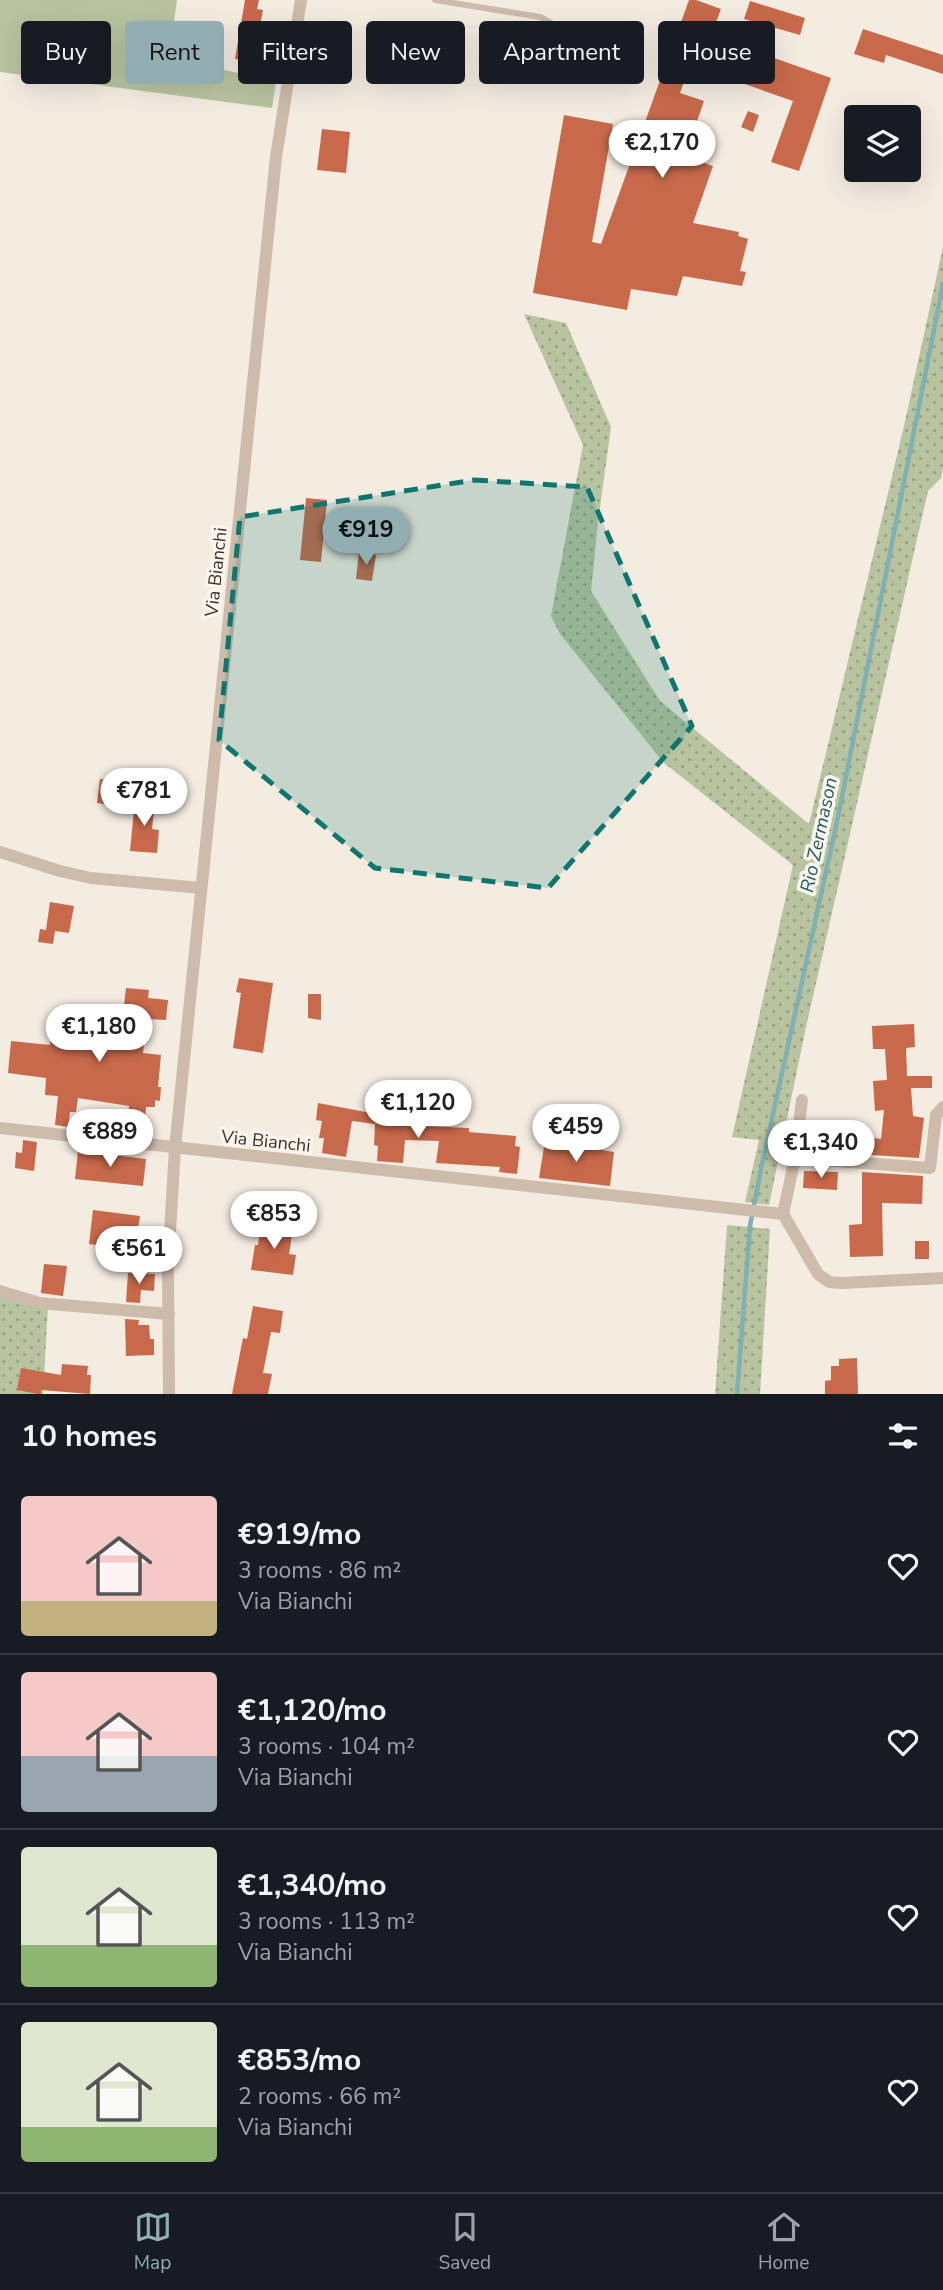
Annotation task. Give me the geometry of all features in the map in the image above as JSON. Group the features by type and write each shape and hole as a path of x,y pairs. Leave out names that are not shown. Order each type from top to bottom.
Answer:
{"street":[{"name":"Via Bianchi","path":"169,1394 169,1220 175,1149 276,157 301,0"},
{"path":"0,852 91,878 201,888"},
{"path":"802,1100 795,1158 777,1213 818,1274 829,1282 842,1283 943,1278"},
{"path":"795,1158 930,1168 936,1115 943,1107"},
{"name":"Via Bianchi","path":"0,1128 777,1213"},
{"path":"0,1291 39,1303 169,1314"}],"lane":[{"path":"435,0 540,17 549,21"}],"highlighted area":[{"path":"474,480 587,487 692,726 548,888 375,868 219,740 240,517"}],"green space":[{"path":"0,0 177,0 174,21 125,21 125,84 224,84 224,70 238,73 238,84 276,84 272,108 91,84 111,84 111,21 21,21 21,75 0,72"},
{"path":"943,247 941,478 928,491 806,1027 769,1205 745,1202 759,1140 732,1137 793,865 664,763 560,634 551,616 583,445 524,314 566,323 611,427 591,591 660,701 809,824 904,426"},
{"path":"727,1225 770,1229 760,1394 715,1394"},
{"path":"0,1297 48,1306 43,1394 0,1394"}],"building":[{"path":"245,0 259,0 257,9 263,10 261,21 241,21"},
{"path":"689,0 721,9 717,21 681,21"},
{"path":"750,1 805,18 800,35 775,28 775,21 744,19"},
{"path":"863,29 943,55 943,74 886,55 884,63 854,54"},
{"path":"775,58 831,78 799,171 771,162 793,101 744,84 775,84"},
{"path":"659,84 683,84 680,93 704,101 696,124 703,126 693,159 713,166 693,223 739,232 738,236 748,239 740,271 746,272 742,286 683,276 677,296 631,289 627,310 533,293 564,115 613,124 592,242 601,244"},
{"path":"748,111 759,115 753,132 741,127"},
{"path":"322,129 350,132 346,173 317,170"},
{"path":"306,498 327,500 321,562 300,560"},
{"path":"359,552 376,555 372,581 356,579"},
{"path":"100,779 124,782 121,806 97,803"},
{"path":"135,800 155,802 152,829 159,830 157,853 130,851"},
{"path":"50,902 74,906 69,933 55,931 53,944 38,942 40,929 46,930"},
{"path":"239,978 273,983 263,1053 233,1048 241,993 236,992"},
{"path":"126,988 149,990 148,998 168,1000 166,1020 147,1019 143,1053 161,1055 158,1087 161,1087 160,1101 155,1100 155,1107 146,1107 144,1131 127,1129 129,1106 78,1098 76,1112 70,1112 68,1127 55,1125 58,1096 45,1095 46,1078 8,1073 11,1041 50,1045 53,1017 69,1018 66,1045 99,1049 100,1038 120,1039"},
{"path":"308,994 321,994 321,1020 308,1018"},
{"path":"914,1024 915,1047 906,1048 907,1076 932,1076 932,1088 911,1088 913,1116 924,1118 919,1158 840,1153 842,1134 881,1139 884,1110 875,1111 873,1081 887,1080 885,1049 873,1049 872,1026"},
{"path":"318,1103 422,1120 422,1126 469,1128 469,1132 516,1136 515,1146 520,1147 517,1174 499,1172 500,1167 436,1163 439,1141 405,1140 403,1163 377,1161 378,1146 374,1145 375,1124 352,1121 346,1157 322,1153 324,1138 319,1138 322,1121 316,1120"},
{"path":"23,1140 37,1142 34,1171 15,1168 16,1152 22,1153"},
{"path":"545,1141 614,1152 610,1186 539,1178"},
{"path":"78,1151 146,1159 143,1186 75,1179"},
{"path":"804,1171 838,1172 837,1190 803,1188"},
{"path":"862,1172 923,1176 922,1204 882,1203 883,1256 850,1257 849,1225 862,1224"},
{"path":"93,1210 140,1216 135,1250 89,1244"},
{"path":"261,1224 293,1229 289,1254 296,1255 293,1275 251,1270"},
{"path":"915,1241 929,1241 929,1259 915,1259"},
{"path":"44,1264 67,1266 63,1296 41,1293"},
{"path":"128,1273 155,1274 154,1291 141,1290 140,1303 126,1302"},
{"path":"253,1306 283,1311 280,1333 271,1332 263,1373 272,1374 268,1394 232,1394 243,1338 247,1339"},
{"path":"125,1319 139,1320 138,1325 149,1325 150,1339 154,1339 154,1355 126,1356"},
{"path":"857,1358 858,1394 825,1394 825,1381 831,1380 831,1366 839,1366 839,1359"},
{"path":"62,1364 88,1366 87,1375 91,1375 90,1394 41,1390 41,1394 38,1394 17,1390 21,1368 61,1375"}],"waterway":[{"name":"Rio Zermason","path":"737,1394 750,1226 838,817 943,284"}]}
